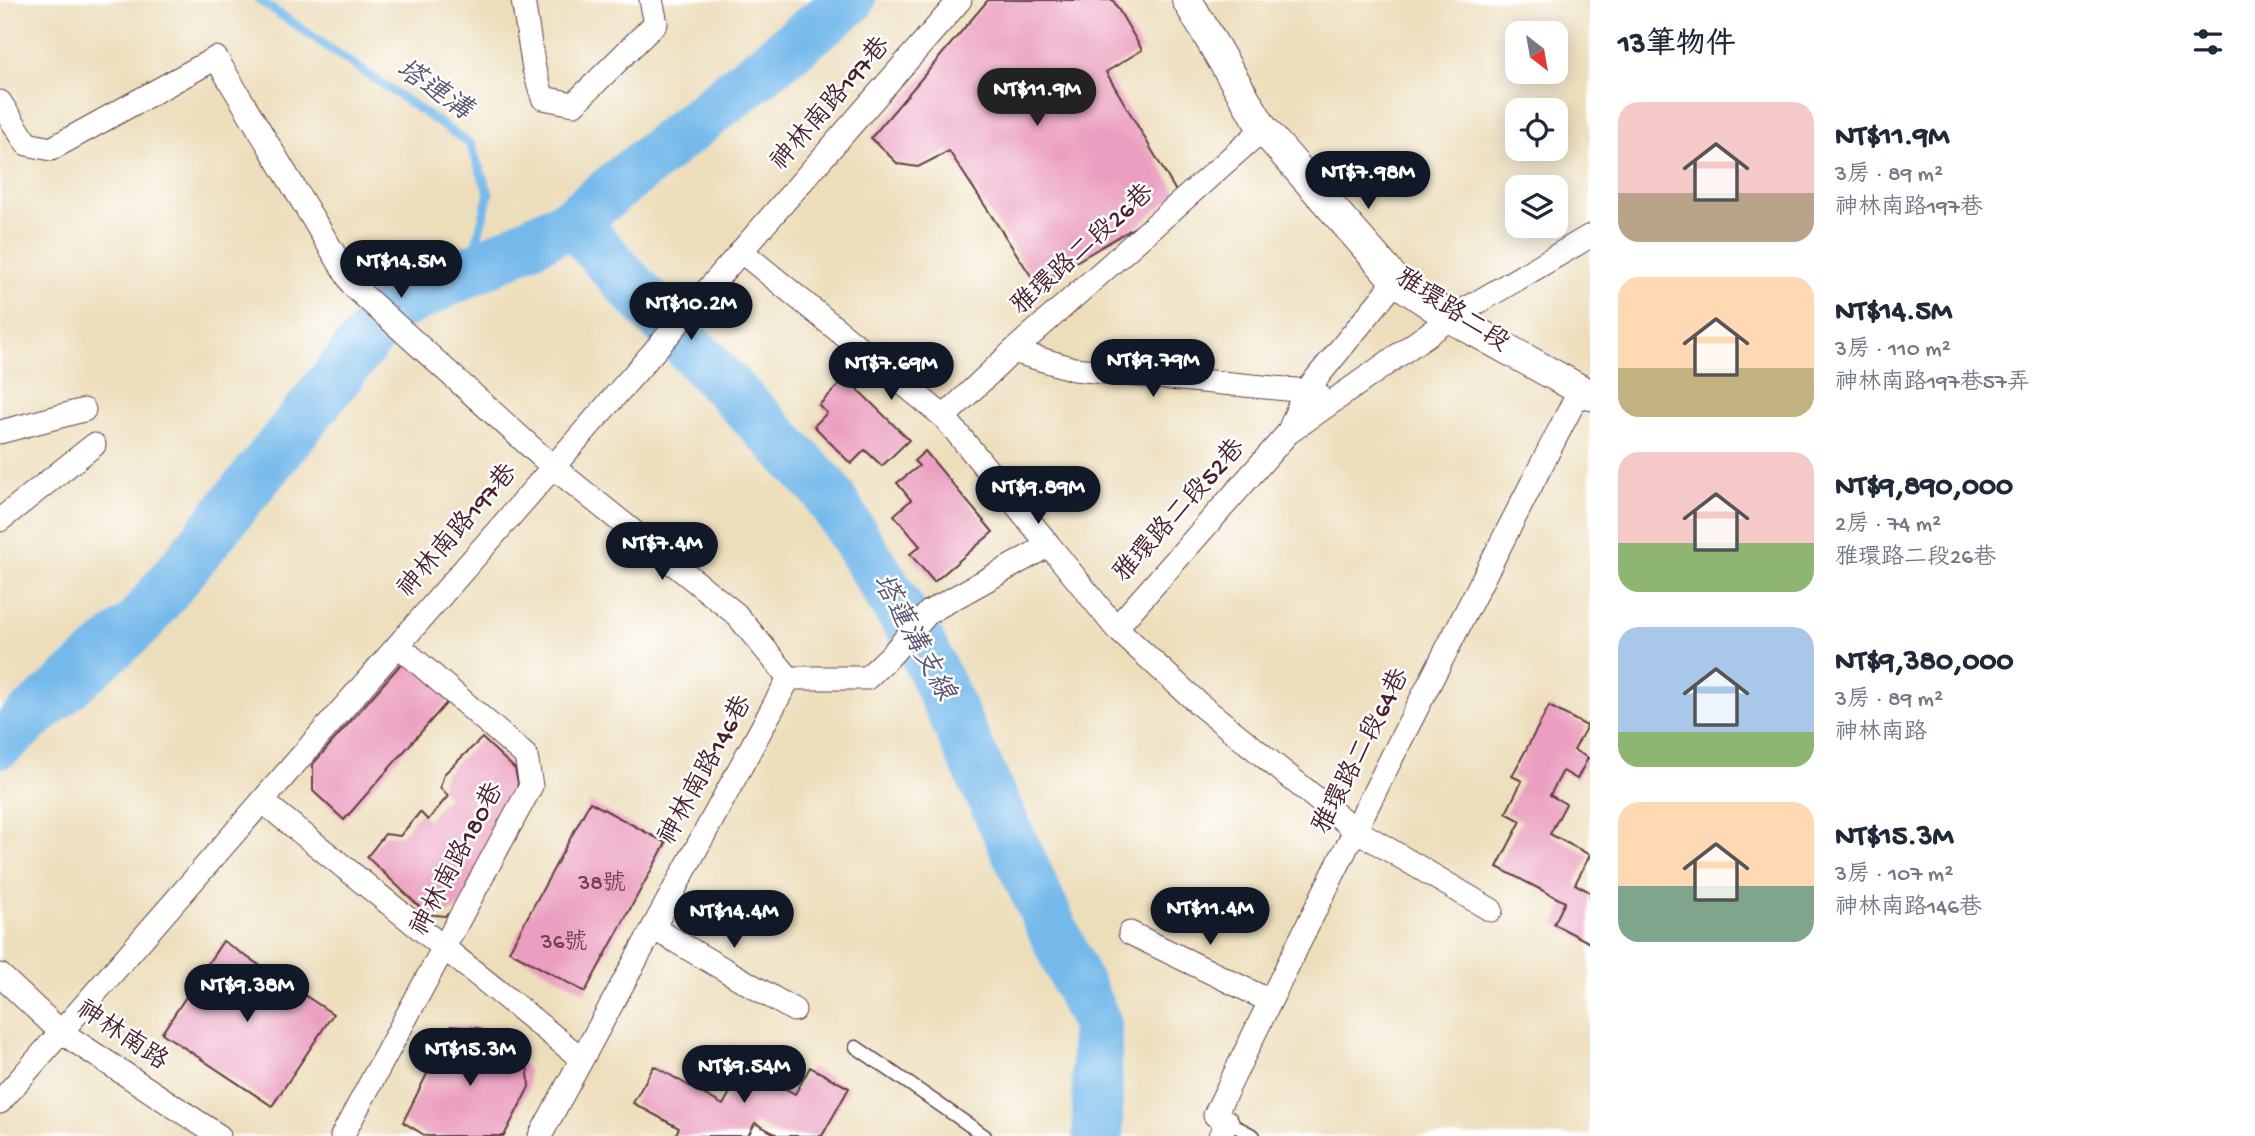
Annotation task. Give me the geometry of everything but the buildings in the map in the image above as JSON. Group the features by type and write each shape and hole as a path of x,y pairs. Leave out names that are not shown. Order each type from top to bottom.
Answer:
{"street":[{"path":"523,0 534,69 543,98 574,104 656,23 651,0"},
{"name":"神林南路197巷","path":"0,1102 960,0"},
{"name":"雅環路二段","path":"1187,0 1263,129 1396,281 1451,318 1585,393"},
{"path":"0,102 27,144 51,149 216,58 354,287 553,467 736,614 789,678 867,678 929,612 1049,545"},
{"name":"雅環路二段26巷","path":"944,417 1013,351 1263,129"},
{"name":"雅環路二段52巷","path":"1116,628 1288,433 1451,318 1590,236"},
{"path":"741,251 944,417 1116,628 1199,704 1354,829 1491,910"},
{"name":"雅環路二段52巷","path":"1288,433 1305,391 1396,281"},
{"path":"1013,351 1074,369 1343,393"},
{"name":"雅環路二段64巷","path":"1224,1129 1215,1115 1354,829 1585,393"},
{"path":"0,432 84,410"},
{"path":"0,520 94,445"},
{"name":"神林南路180巷","path":"342,1136 530,786 526,757 398,645"},
{"name":"神林南路146巷","path":"540,1136 789,678"},
{"path":"262,801 582,1059"},
{"path":"653,928 794,1010"},
{"path":"1130,933 1270,1001"},
{"name":"神林南路","path":"0,975 61,1032 219,1136"}],"lane":[{"path":"856,1047 985,1136"},
{"path":"1224,1129 1254,1136"}],"waterway":[{"name":"塔連溝","path":"259,0 470,144 489,193 469,272"},
{"path":"0,743 139,623 391,309 573,221 850,0"},
{"name":"塔蓮溝支線","path":"573,221 625,280 824,488 919,641 1096,1023 1098,1136"}]}
